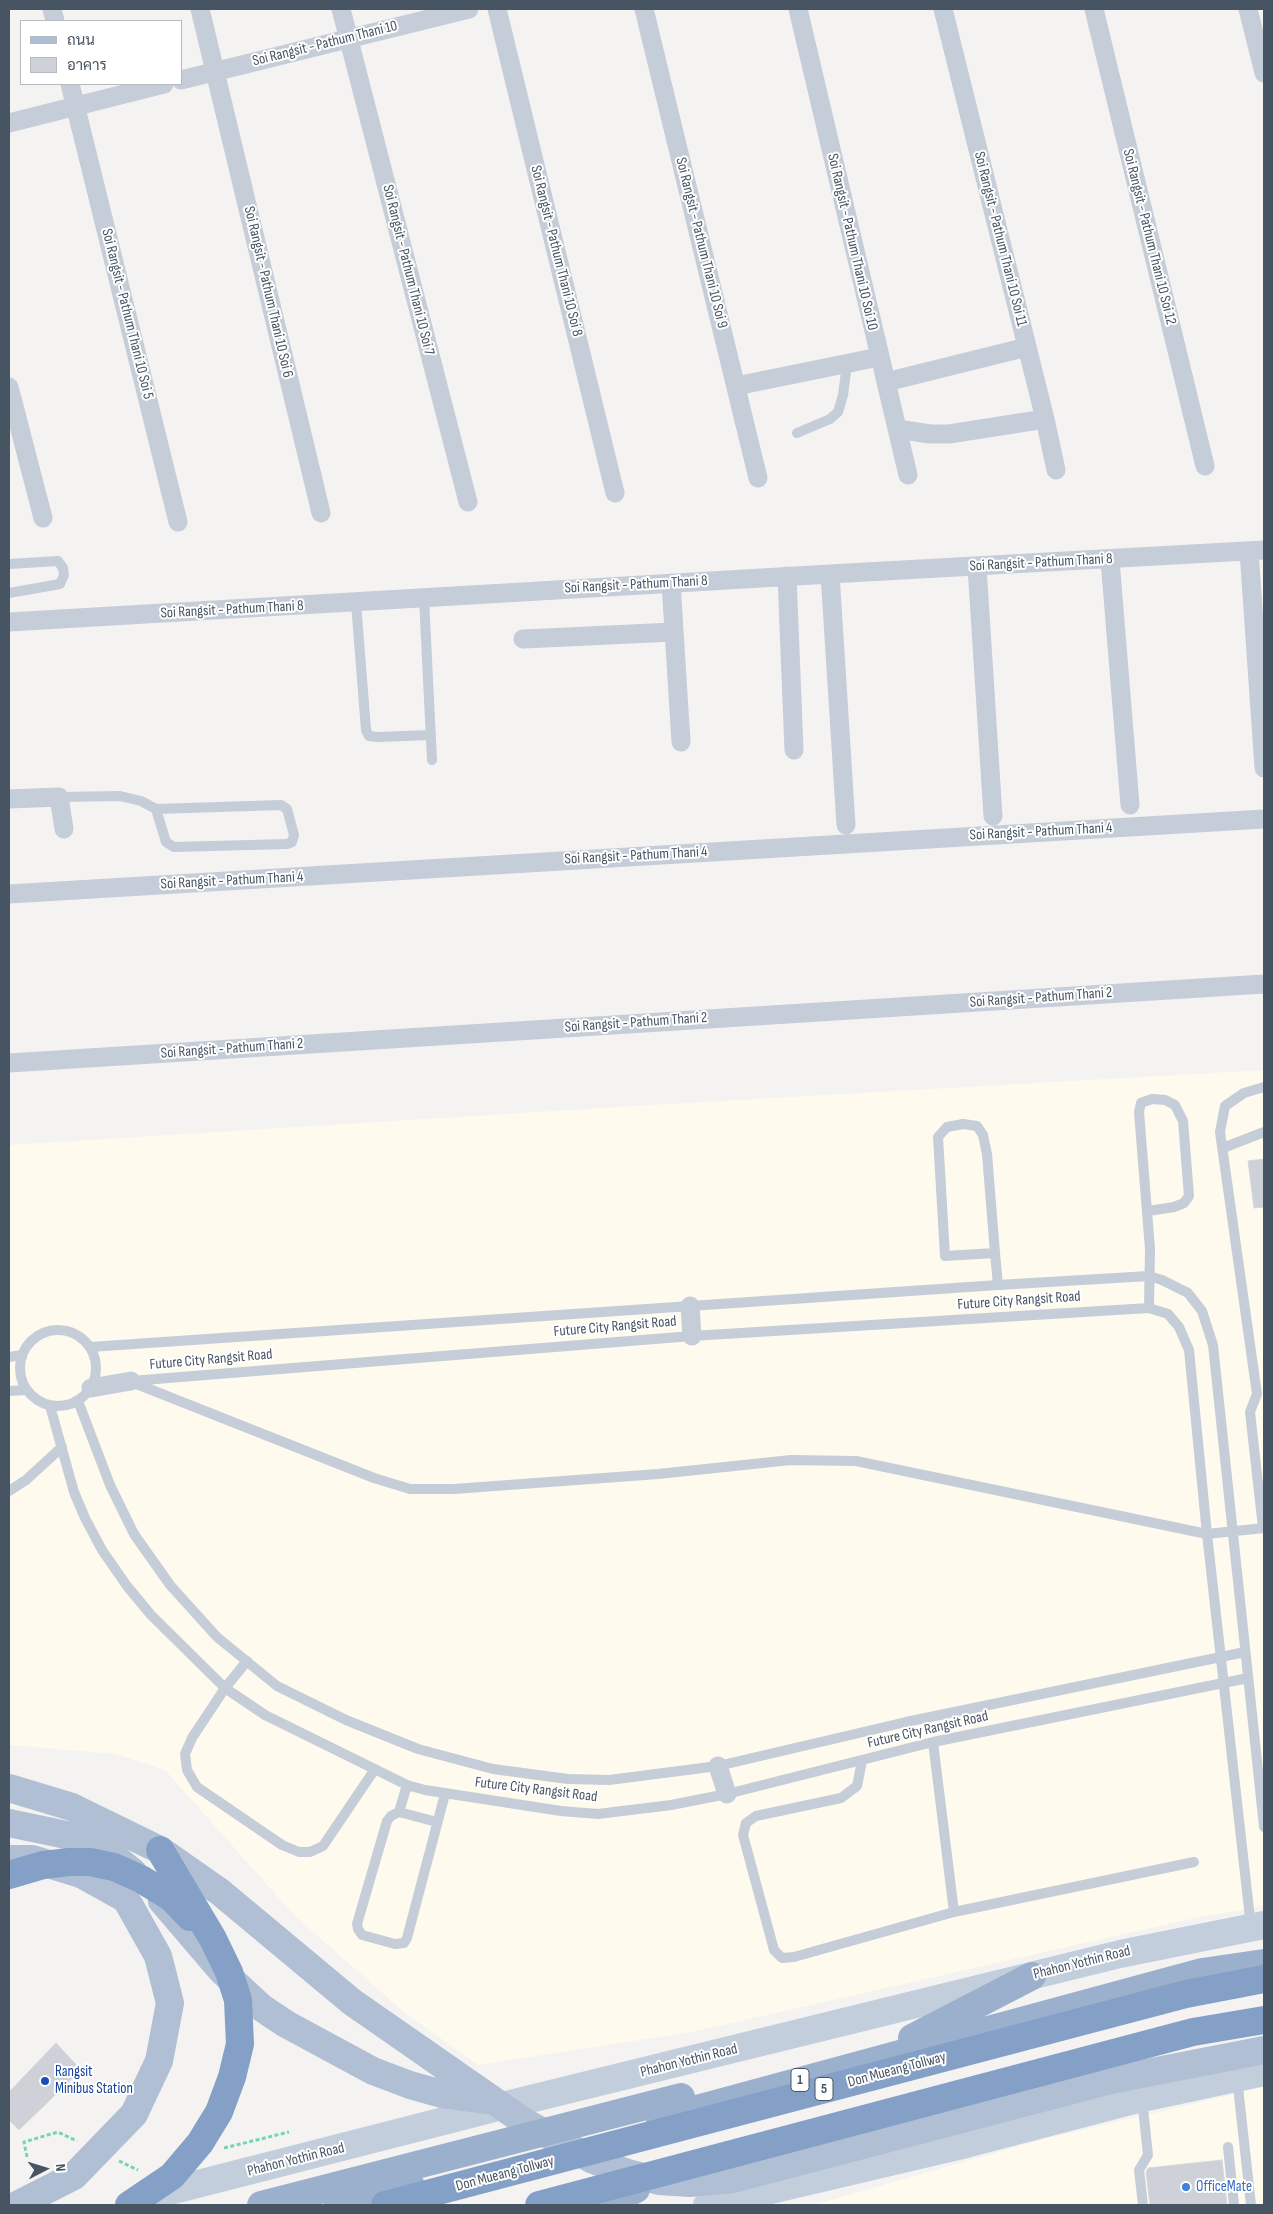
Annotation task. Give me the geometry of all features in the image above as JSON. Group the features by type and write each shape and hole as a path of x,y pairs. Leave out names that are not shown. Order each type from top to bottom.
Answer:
{"highway":[{"path":"130,2205 172,2176 200,2143 219,2112 232,2077 240,2044 238,2000 229,1972 213,1939 160,1850"},
{"path":"9,1875 43,1865 69,1862 90,1862 114,1867 141,1879 172,1898 213,1939"},
{"name":"1","path":"338,2205 1202,1972 1264,1963"},
{"path":"912,2038 1032,1976"},
{"name":"Don Mueang Tollway","path":"385,2205 1186,1994 1264,1980"},
{"path":"261,2205 912,2038 1036,2016"},
{"path":"539,2205 1193,2032 1264,2020"},
{"path":"578,2205 986,2095 1201,2043 1264,2034"},
{"path":"607,2205 636,2190"}],"main road":[{"path":"9,1788 72,1807 160,1850 220,1892 352,2002 523,2121 593,2160 658,2181 690,2182 732,2179 1111,2080 1264,2050"},
{"path":"11,1824 71,1836 117,1859 157,1894 201,1949 243,1992 262,2008 311,2040 373,2071 410,2085 460,2096 518,2102"},
{"path":"9,1859 32,1859 81,1874 126,1899 158,1956 170,2003 159,2061 134,2114 74,2176 17,2205"},
{"name":"Phahon Yothin Road","path":"116,2205 518,2102 1120,1954 1258,1926"},
{"path":"707,2205 761,2197 1142,2098 1264,2072"}],"street":[{"name":"Soi Rangsit - Pathum Thani 10 Soi 6","path":"200,9 321,513"},
{"name":"Soi Rangsit - Pathum Thani 10 Soi 7","path":"341,9 468,502"},
{"name":"Soi Rangsit - Pathum Thani 10","path":"182,80 469,9"},
{"name":"Soi Rangsit - Pathum Thani 10 Soi 8","path":"496,9 615,493"},
{"name":"Soi Rangsit - Pathum Thani 10 Soi 9","path":"644,9 758,478"},
{"name":"Soi Rangsit - Pathum Thani 10 Soi 10","path":"798,9 908,475"},
{"name":"Soi Rangsit - Pathum Thani 10 Soi 11","path":"943,9 1056,470"},
{"name":"Soi Rangsit - Pathum Thani 10 Soi 12","path":"1094,9 1205,466"},
{"path":"1248,9 1264,73"},
{"name":"Soi Rangsit - Pathum Thani 10 Soi 5","path":"70,85 178,522"},
{"path":"9,123 160,85"},
{"path":"886,382 1027,347"},
{"path":"736,386 879,357"},
{"path":"9,387 43,518"},
{"path":"897,429 930,434 949,434 1045,419"},
{"path":"1256,551 1264,768"},
{"name":"Soi Rangsit - Pathum Thani 8","path":"9,622 787,576 1256,551"},
{"path":"1110,560 1130,805"},
{"path":"978,567 993,816"},
{"path":"830,574 846,825"},
{"path":"787,576 794,750"},
{"path":"671,583 681,742"},
{"path":"523,639 674,632"},
{"path":"9,799 59,797 64,829"},
{"name":"Soi Rangsit - Pathum Thani 4","path":"9,894 1264,818"},
{"name":"Soi Rangsit - Pathum Thani 2","path":"9,1063 1264,984"},
{"path":"690,1306 692,1336"},
{"path":"84,1395 131,1381"},
{"path":"718,1766 726,1794"}],"lane":[{"path":"797,433 830,420 838,412 843,395 847,364"},
{"path":"9,564 58,561 63,568 64,575 60,584 55,586 9,593"},
{"path":"424,598 432,760"},
{"path":"356,602 366,730 369,736 431,735"},
{"path":"59,797 120,796 141,801 156,809 281,805 287,809 294,835 292,842 287,844 174,847 166,842 156,809"},
{"path":"1207,1534 1232,1533 1264,1528 1250,1412 1257,1394 1220,1132 1225,1106 1244,1093 1264,1088"},
{"path":"1148,1211 1174,1207 1184,1203 1189,1196 1183,1121 1175,1105 1165,1100 1152,1099 1141,1103 1139,1112 1148,1211 1150,1308"},
{"path":"995,1253 945,1256 938,1137 946,1127 963,1124 977,1126 983,1135 987,1154 998,1285"},
{"path":"1222,1148 1264,1132"},
{"name":"Future City Rangsit Road","path":"90,1347 998,1285 1149,1276 1162,1280 1188,1294 1202,1311 1213,1345 1264,1827"},
{"name":"Future City Rangsit Road","path":"131,1381 692,1336 1150,1308 1168,1314 1179,1327 1190,1350 1207,1534 1221,1655 1258,1926"},
{"path":"53,1330 74,1333 90,1347 96,1367 84,1395 69,1406 50,1406 41,1403 26,1390 21,1379 19,1367 22,1355 26,1346 43,1332 53,1330"},
{"path":"9,1356 22,1355"},
{"name":"Future City Rangsit Road","path":"131,1381 365,1474 410,1488 454,1489 639,1476 791,1460 856,1461 1207,1534"},
{"path":"9,1391 26,1390"},
{"path":"1257,1394 1264,1403"},
{"name":"Future City Rangsit Road","path":"84,1395 110,1485 134,1534 170,1585 217,1637 277,1686 346,1720 418,1749 493,1769 568,1779 609,1780 718,1766 906,1722 1221,1655 1245,1652"},
{"name":"Future City Rangsit Road","path":"50,1406 74,1492 102,1550 127,1586 151,1615 225,1688 265,1715 407,1785 445,1794 561,1811 598,1814 671,1805 726,1794 933,1742 1248,1678"},
{"path":"9,1491 26,1480 62,1447"},
{"path":"247,1661 225,1688 192,1738 185,1754 187,1770 197,1787 282,1845 299,1852 310,1852 323,1846 375,1769"},
{"path":"933,1742 954,1912"},
{"path":"862,1761 857,1786 841,1798 756,1816 746,1823 743,1835 774,1950 782,1958 794,1957 954,1912 1194,1862"},
{"path":"399,1812 407,1785"},
{"path":"437,1822 399,1812 391,1816 387,1821 357,1924 358,1930 362,1935 395,1944 404,1943 407,1938 445,1794"},
{"path":"1237,2077 1251,2205"},
{"path":"1142,2098 1148,2155 1139,2170 1143,2205"},
{"path":"1228,2146 1234,2205"}],"path":[{"path":"27,2156 24,2142 58,2132"}],"shaded area":[{"path":"1264,1070 1264,1906 1195,1918 692,2032 478,2065 405,2013 294,1915 165,1770 115,1754 9,1745 9,1145 650,1105"},
{"path":"1264,2087 1264,2205 813,2205 1044,2139"}],"building":[{"path":"1264,1159 1264,1207 1254,1208 1248,1161"},
{"name":"Rangsit Minibus Station","path":"56,2043 81,2070 19,2130 9,2120 9,2092"},
{"name":"OfficeMate","path":"1222,2160 1227,2205 1150,2205 1146,2172 1148,2168"}],"place":[{"name":"Rangsit Minibus Station","path":"45,2081"},
{"name":"OfficeMate","path":"1186,2187"}]}
